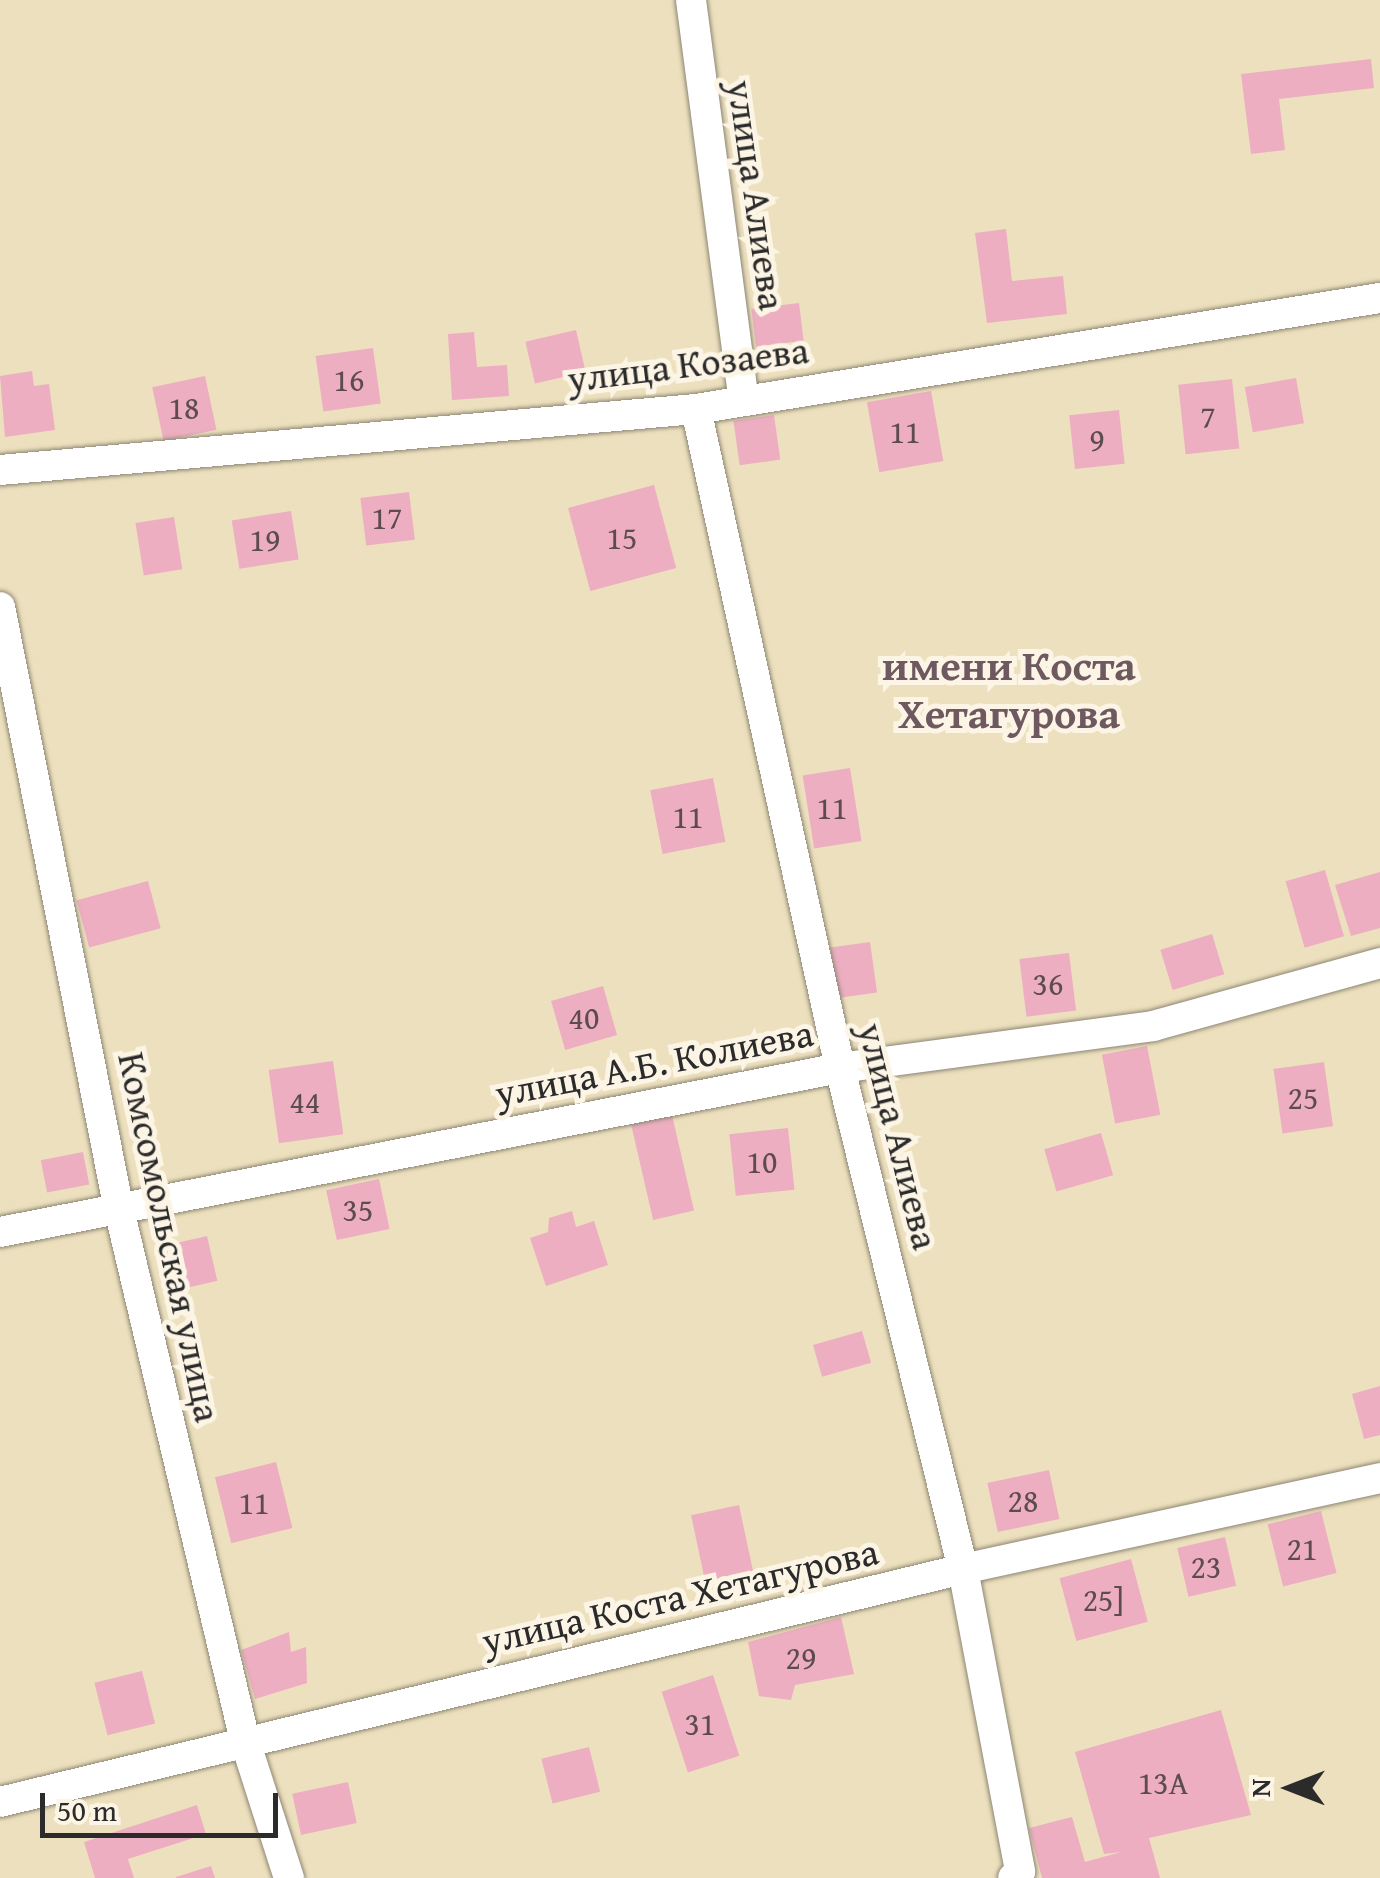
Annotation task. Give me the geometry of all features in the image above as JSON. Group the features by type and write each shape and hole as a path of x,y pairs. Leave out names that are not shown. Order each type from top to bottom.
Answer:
{"street":[{"name":"улица Алиева","path":"691,0 744,401"},
{"name":"улица Козаева","path":"0,470 696,409 1380,298"},
{"name":"улица Алиева","path":"696,409 840,1068 963,1569 1020,1872 1013,1878"},
{"name":"Комсомольская улица","path":"0,607 118,1205 244,1742 289,1878"},
{"name":"улица А.Б. Колиева","path":"0,1232 118,1205 840,1068 1153,1026 1380,963"},
{"name":"улица Коста Хетагурова","path":"0,1802 963,1569 1380,1478"}],"building":[{"path":"1371,59 1374,88 1279,99 1285,150 1251,154 1241,74"},
{"path":"1006,229 1012,281 1063,276 1067,314 987,323 975,233"},
{"path":"799,303 804,341 756,347 751,309"},
{"path":"576,330 586,372 535,384 525,342"},
{"path":"474,332 477,367 507,365 509,396 452,400 448,334"},
{"path":"373,348 381,403 323,412 316,356"},
{"path":"32,371 34,386 49,384 55,430 5,437 0,376"},
{"path":"205,376 216,430 164,441 152,387"},
{"path":"1296,378 1304,423 1253,432 1245,387"},
{"path":"1232,379 1239,449 1186,454 1178,385"},
{"path":"931,391 943,461 879,472 867,402"},
{"path":"1119,410 1125,464 1075,469 1069,415"},
{"path":"774,415 780,460 740,465 733,421"},
{"path":"654,485 676,568 590,591 568,508"},
{"path":"409,492 415,540 366,546 360,498"},
{"path":"291,511 299,559 239,569 232,520"},
{"path":"174,517 182,569 144,575 135,523"},
{"path":"850,768 862,841 814,849 803,776"},
{"path":"713,778 725,842 663,854 650,790"},
{"path":"1325,870 1344,936 1305,948 1286,881"},
{"path":"1380,872 1380,928 1351,936 1335,885"},
{"path":"148,881 161,928 89,947 77,900"},
{"path":"1212,934 1224,974 1173,990 1160,950"},
{"path":"870,942 877,993 837,998 830,948"},
{"path":"1069,953 1076,1011 1026,1017 1019,959"},
{"path":"603,986 617,1035 565,1050 551,1001"},
{"path":"1147,1046 1160,1115 1115,1123 1102,1055"},
{"path":"333,1061 343,1134 279,1143 269,1070"},
{"path":"1324,1062 1333,1126 1283,1133 1273,1069"},
{"path":"672,1115 694,1210 653,1220 631,1124"},
{"path":"788,1128 794,1190 736,1196 729,1134"},
{"path":"1101,1133 1113,1175 1056,1192 1044,1149"},
{"path":"83,1152 89,1184 47,1193 41,1160"},
{"path":"379,1179 390,1229 337,1240 326,1190"},
{"path":"572,1211 576,1227 594,1221 608,1265 546,1286 530,1238 548,1232 549,1218"},
{"path":"207,1236 217,1281 173,1291 162,1246"},
{"path":"862,1331 871,1363 822,1377 813,1345"},
{"path":"1380,1386 1380,1435 1364,1439 1352,1394"},
{"path":"276,1462 292,1528 231,1543 215,1477"},
{"path":"1049,1470 1059,1519 998,1532 987,1483"},
{"path":"739,1505 753,1572 705,1582 691,1515"},
{"path":"1321,1511 1336,1573 1283,1586 1268,1524"},
{"path":"1225,1537 1236,1586 1189,1597 1177,1548"},
{"path":"1131,1559 1148,1622 1076,1641 1060,1578"},
{"path":"841,1617 854,1674 795,1685 791,1700 759,1696 748,1642"},
{"path":"289,1632 291,1652 306,1647 307,1683 255,1699 241,1650"},
{"path":"142,1671 155,1723 108,1735 94,1683"},
{"path":"713,1675 739,1756 688,1773 662,1692"},
{"path":"1221,1710 1251,1815 1149,1838 1160,1878 1042,1878 1029,1828 1072,1817 1085,1862 1121,1852 1104,1854 1075,1752"},
{"path":"589,1747 600,1792 553,1803 541,1759"},
{"path":"348,1782 357,1823 301,1835 292,1794"},
{"path":"197,1805 206,1834 128,1859 134,1878 95,1878 84,1842"},
{"path":"211,1866 215,1878 176,1878 176,1877"}],"district":[{"name":"имени Коста Хетагурова","path":"1009,689"}]}
